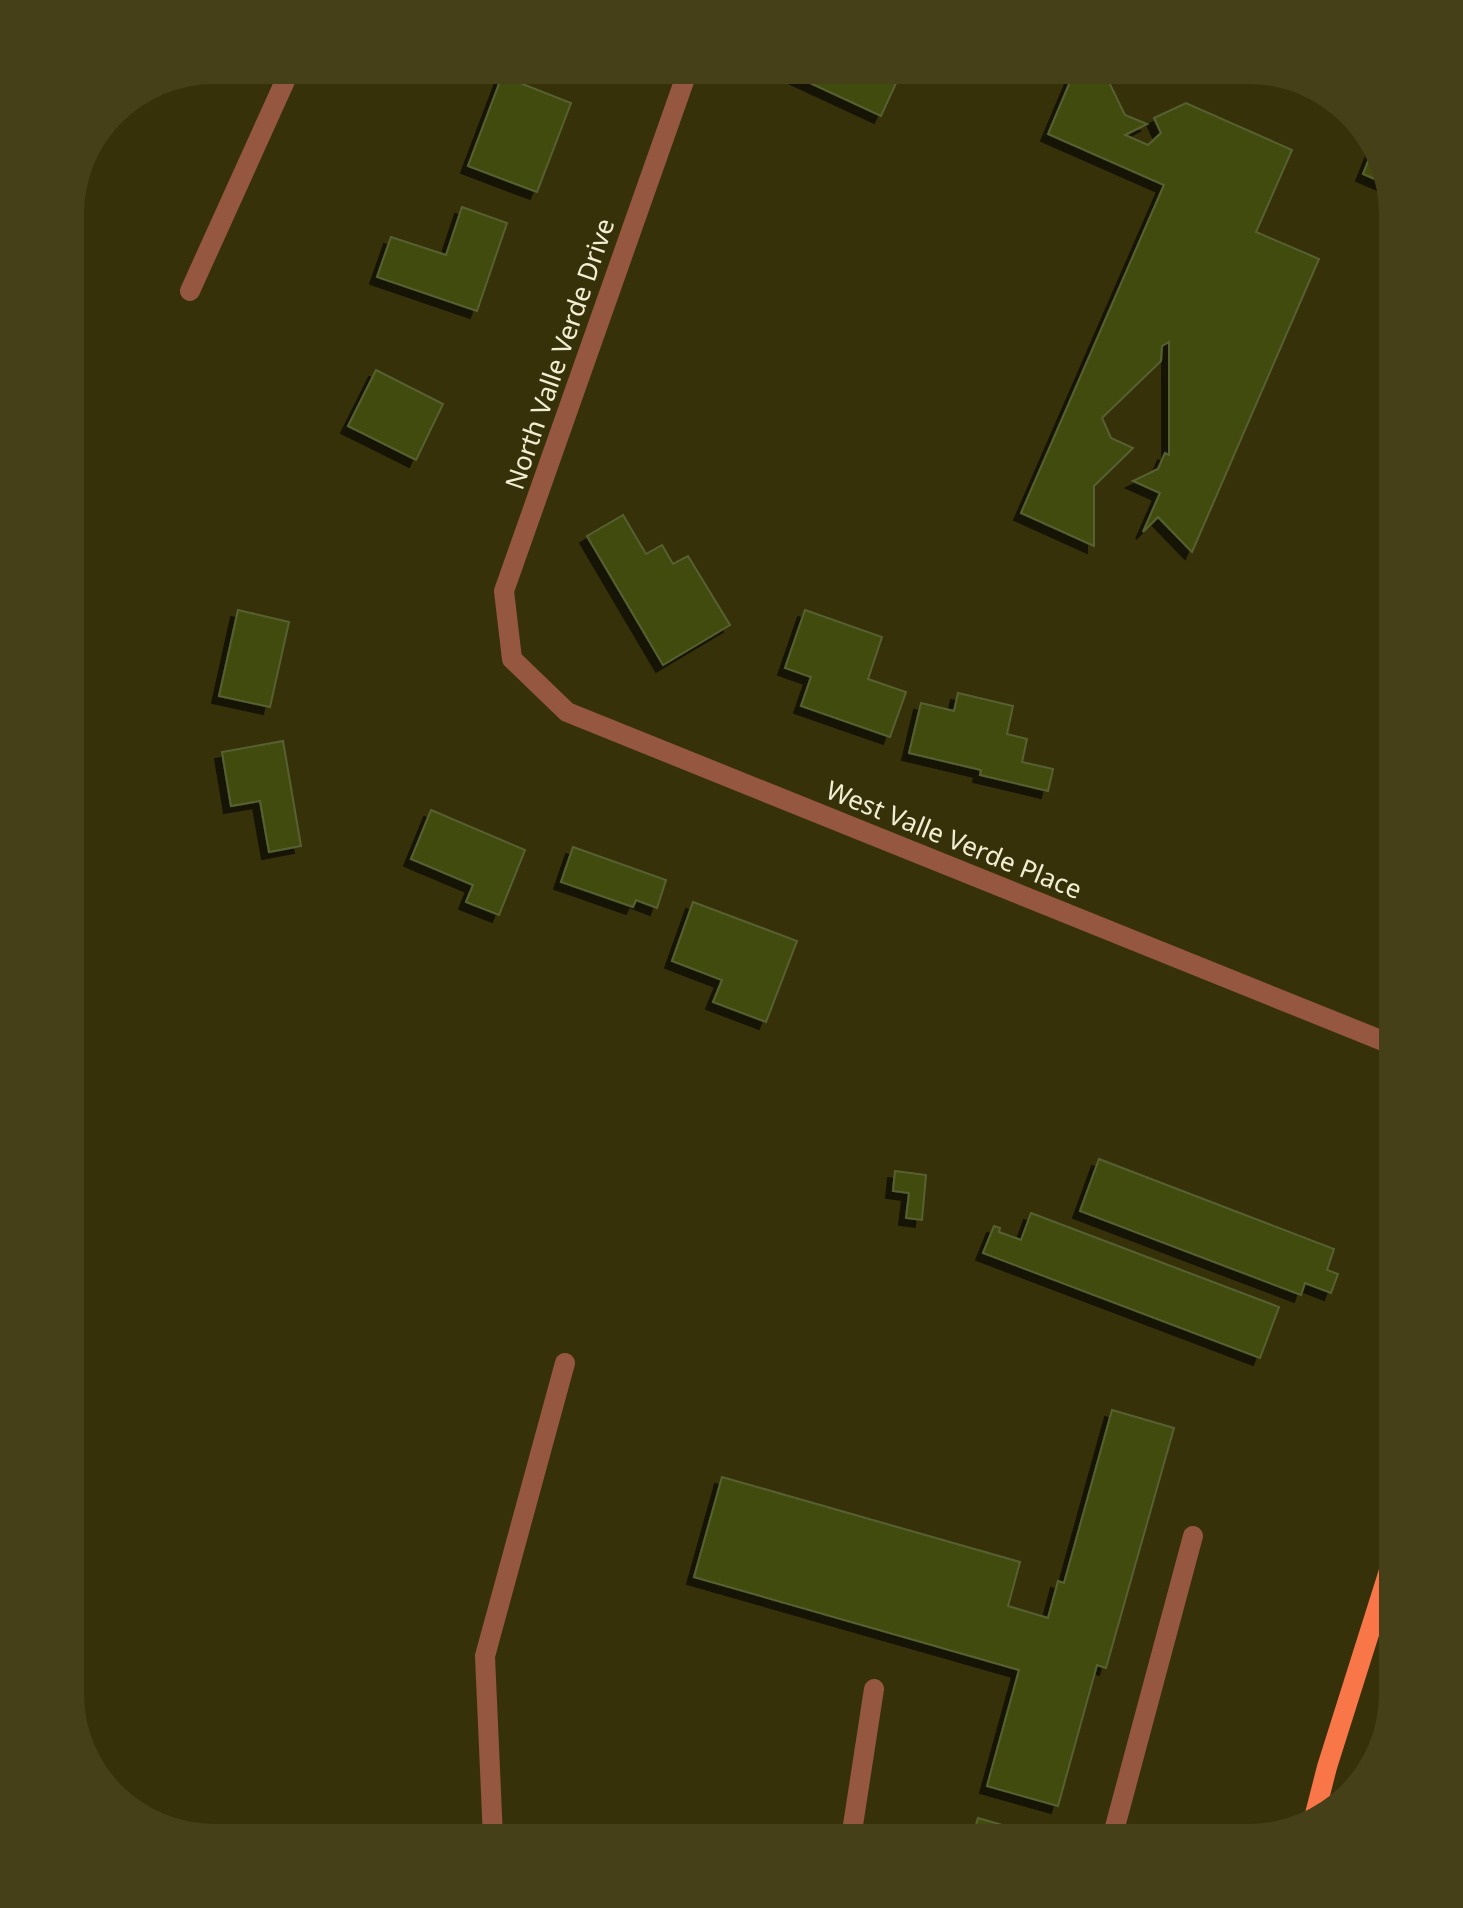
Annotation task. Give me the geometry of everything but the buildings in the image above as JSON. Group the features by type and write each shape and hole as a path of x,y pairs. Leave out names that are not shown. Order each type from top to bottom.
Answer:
{"main road":[{"path":"1318,1804 1379,1602"}],"street":[{"path":"190,291 284,84"},
{"name":"North Valle Verde Drive","path":"512,659 504,591 683,84"},
{"name":"West Valle Verde Place","path":"512,659 567,712 1379,1039"},
{"path":"492,1824 485,1656 565,1363"},
{"path":"1116,1824 1193,1536"},
{"path":"853,1824 874,1689"}]}
